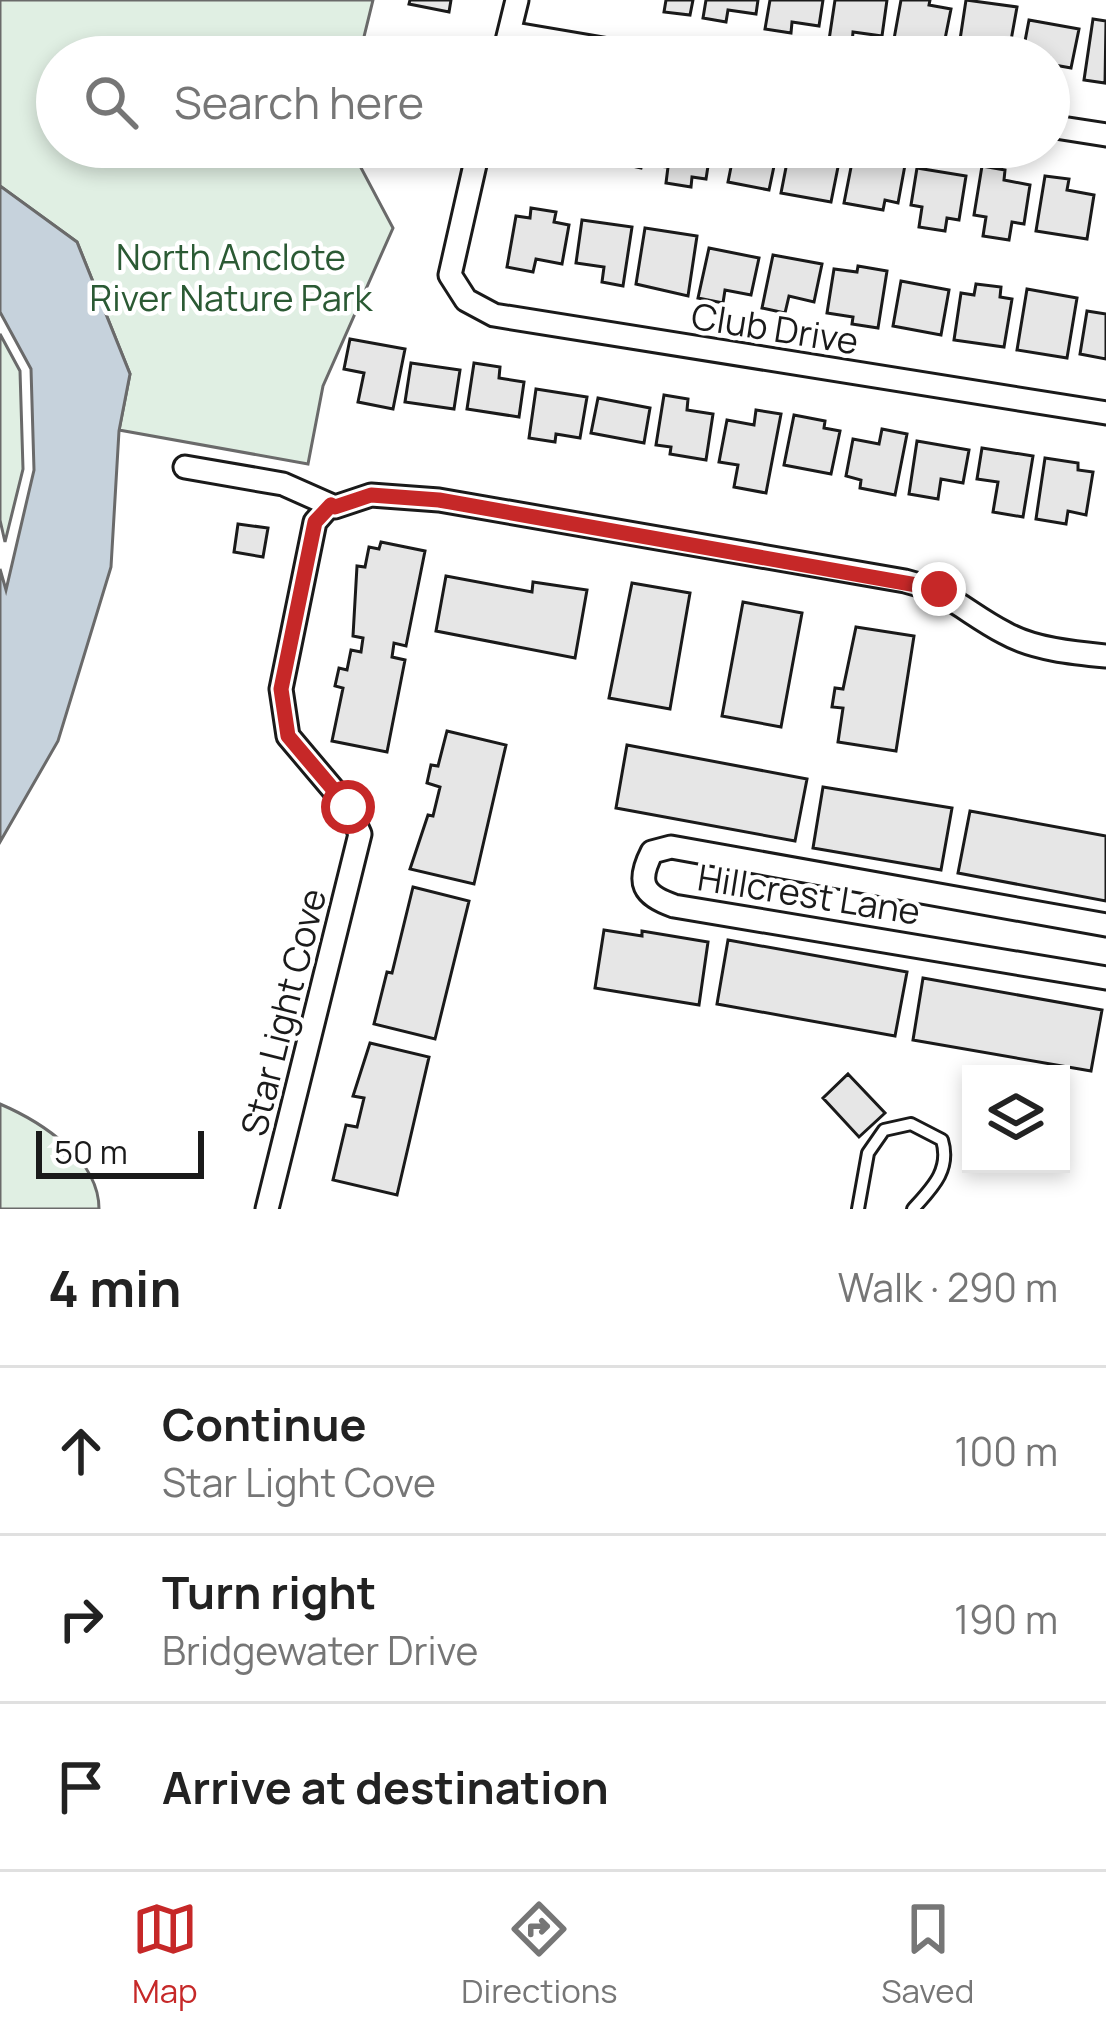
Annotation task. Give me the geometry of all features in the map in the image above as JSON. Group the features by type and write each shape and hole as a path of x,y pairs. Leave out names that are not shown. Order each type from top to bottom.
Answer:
{"street":[{"path":"508,36 517,0"},
{"path":"509,33 527,36"},
{"path":"1070,129 1106,135"},
{"name":"Club Drive","path":"474,168 450,275 466,300 494,314 1106,413"},
{"path":"185,467 283,484 335,507 371,495 439,500 905,581 939,589 1008,636 1072,653 1106,656"},
{"name":"Star Light Cove","path":"267,1209 360,834 348,807 288,736 281,689 315,522 331,505"},
{"name":"Hillcrest Lane","path":"1106,925 671,847 652,852 643,869 644,885 655,899 674,906 1106,979"}],"lane":[{"path":"858,1209 868,1153 884,1130 911,1124 942,1141 947,1157 938,1181 913,1209"}],"green space":[{"name":"North Anclote River Nature Park","path":"0,0 373,0 364,36 36,36 36,168 361,168 393,228 323,386 308,464 119,430 130,374 77,242 0,186"},
{"path":"0,334 20,371 23,469 5,542 0,520"},
{"path":"0,1104 65,1144 89,1174 99,1209 0,1209"}],"shaded area":[{"path":"0,186 77,242 130,374 119,431 111,567 58,741 0,842 0,569 6,590 34,470 31,369 0,312"}],"building":[{"path":"410,0 451,0 449,12 409,4"},
{"path":"666,0 693,0 690,15 664,12"},
{"path":"706,0 758,0 756,14 728,10 726,22 703,18"},
{"path":"770,0 823,0 819,26 792,22 791,33 765,29"},
{"path":"835,0 887,0 882,36 853,32 853,36 830,36"},
{"path":"901,0 930,0 929,5 951,9 946,36 895,36"},
{"path":"966,0 1017,7 1012,36 961,36"},
{"path":"1093,19 1106,21 1105,83 1084,80"},
{"path":"1029,20 1079,29 1071,68 1070,36 1026,36"},
{"path":"668,168 708,168 706,179 692,177 691,187 666,183"},
{"path":"731,168 774,168 769,190 728,182"},
{"path":"786,168 838,168 831,202 781,193"},
{"path":"851,168 904,168 898,203 885,200 883,210 844,203"},
{"path":"917,168 966,176 959,220 947,218 945,231 919,227 922,207 911,205"},
{"path":"982,168 1005,170 1004,180 1030,185 1024,224 1012,222 1009,240 983,236 986,217 974,215"},
{"path":"1045,176 1069,179 1067,190 1094,195 1087,239 1036,231"},
{"path":"531,208 556,212 554,222 569,225 562,264 536,259 533,272 507,267 516,216 530,218"},
{"path":"582,220 632,227 623,286 602,282 604,267 576,263"},
{"path":"645,228 697,236 688,296 636,284"},
{"path":"709,248 759,258 751,295 725,290 723,303 698,298"},
{"path":"773,255 822,264 814,302 789,296 785,313 762,308"},
{"path":"858,266 887,271 878,328 827,313 834,269 857,272"},
{"path":"901,281 949,290 941,335 893,326"},
{"path":"976,284 1001,287 1000,297 1012,299 1004,347 954,340 961,293 974,295"},
{"path":"1027,289 1077,298 1067,358 1017,350"},
{"path":"1087,311 1106,314 1106,359 1080,354"},
{"path":"350,339 405,349 393,409 358,402 364,373 344,369"},
{"path":"411,363 460,370 454,409 405,402"},
{"path":"474,363 500,367 499,378 524,382 519,417 467,409"},
{"path":"536,389 587,397 580,438 556,434 555,442 529,438"},
{"path":"664,395 688,399 687,410 713,414 706,460 670,454 671,447 656,445"},
{"path":"598,398 650,408 644,443 591,433"},
{"path":"756,410 781,414 766,493 734,487 738,465 719,462 727,420 754,425"},
{"path":"794,415 825,421 824,428 840,431 831,474 784,465"},
{"path":"882,429 907,434 895,495 860,488 861,480 846,476 853,439 879,444"},
{"path":"917,441 969,450 963,483 941,479 938,499 909,494"},
{"path":"982,448 1033,456 1023,517 993,512 998,482 977,479"},
{"path":"1045,458 1078,463 1078,470 1093,472 1086,515 1068,511 1066,524 1036,519"},
{"path":"238,524 268,528 263,557 234,552"},
{"path":"381,542 425,551 406,646 394,643 392,657 405,660 387,752 332,741 343,688 335,686 339,668 347,670 351,650 361,652 363,638 353,636 357,566 365,567 369,547 379,549"},
{"path":"446,576 532,592 533,582 587,590 575,658 436,631"},
{"path":"632,583 690,593 670,709 609,698"},
{"path":"743,602 802,613 781,727 722,716"},
{"path":"856,627 914,636 896,751 838,742 843,708 832,707 835,688 843,689"},
{"path":"447,731 506,745 474,884 410,869 428,815 433,816 440,787 427,783 431,765 438,766"},
{"path":"627,745 807,779 795,841 616,808"},
{"path":"823,787 952,808 941,870 813,848"},
{"path":"970,811 1106,836 1106,901 958,873"},
{"path":"413,887 469,901 435,1039 374,1024"},
{"path":"604,930 708,942 699,1005 595,988"},
{"path":"728,940 907,972 895,1036 717,1004"},
{"path":"923,978 1102,1010 1091,1071 913,1040"},
{"path":"370,1043 429,1057 397,1195 333,1180 346,1125 357,1127 364,1098 353,1096"},
{"path":"848,1074 885,1113 859,1137 823,1098"}],"route":[{"path":"348,807 288,736 281,689 315,522 331,505 371,495 439,500 939,589"}]}
